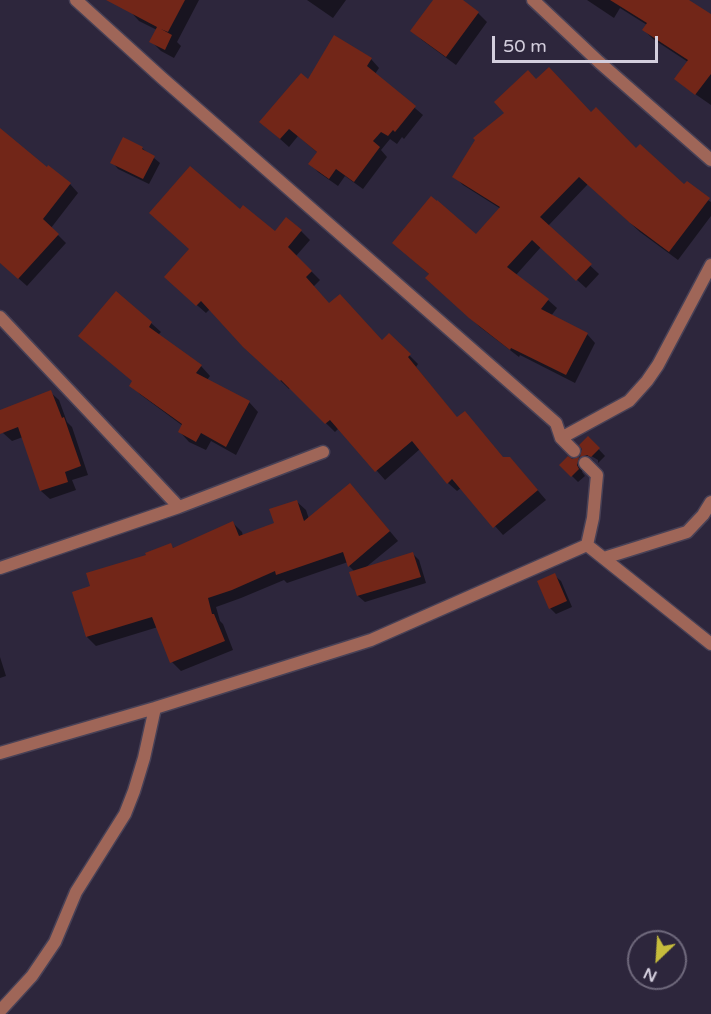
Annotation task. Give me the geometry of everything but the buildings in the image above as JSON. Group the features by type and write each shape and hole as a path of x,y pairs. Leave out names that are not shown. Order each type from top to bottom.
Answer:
{"street":[{"path":"76,0 556,423 561,438 573,450"},
{"path":"532,0 711,160"},
{"path":"561,438 629,401 647,381 658,365 711,265"},
{"path":"0,317 179,507"},
{"path":"0,568 179,507 323,452"},
{"path":"585,463 597,475 587,545"},
{"path":"604,558 687,532 703,515 711,502"},
{"path":"587,545 711,645"},
{"path":"0,753 155,708 371,640 587,545"},
{"path":"0,1011 32,976 55,942 76,892 124,814 144,758 155,708"}]}
